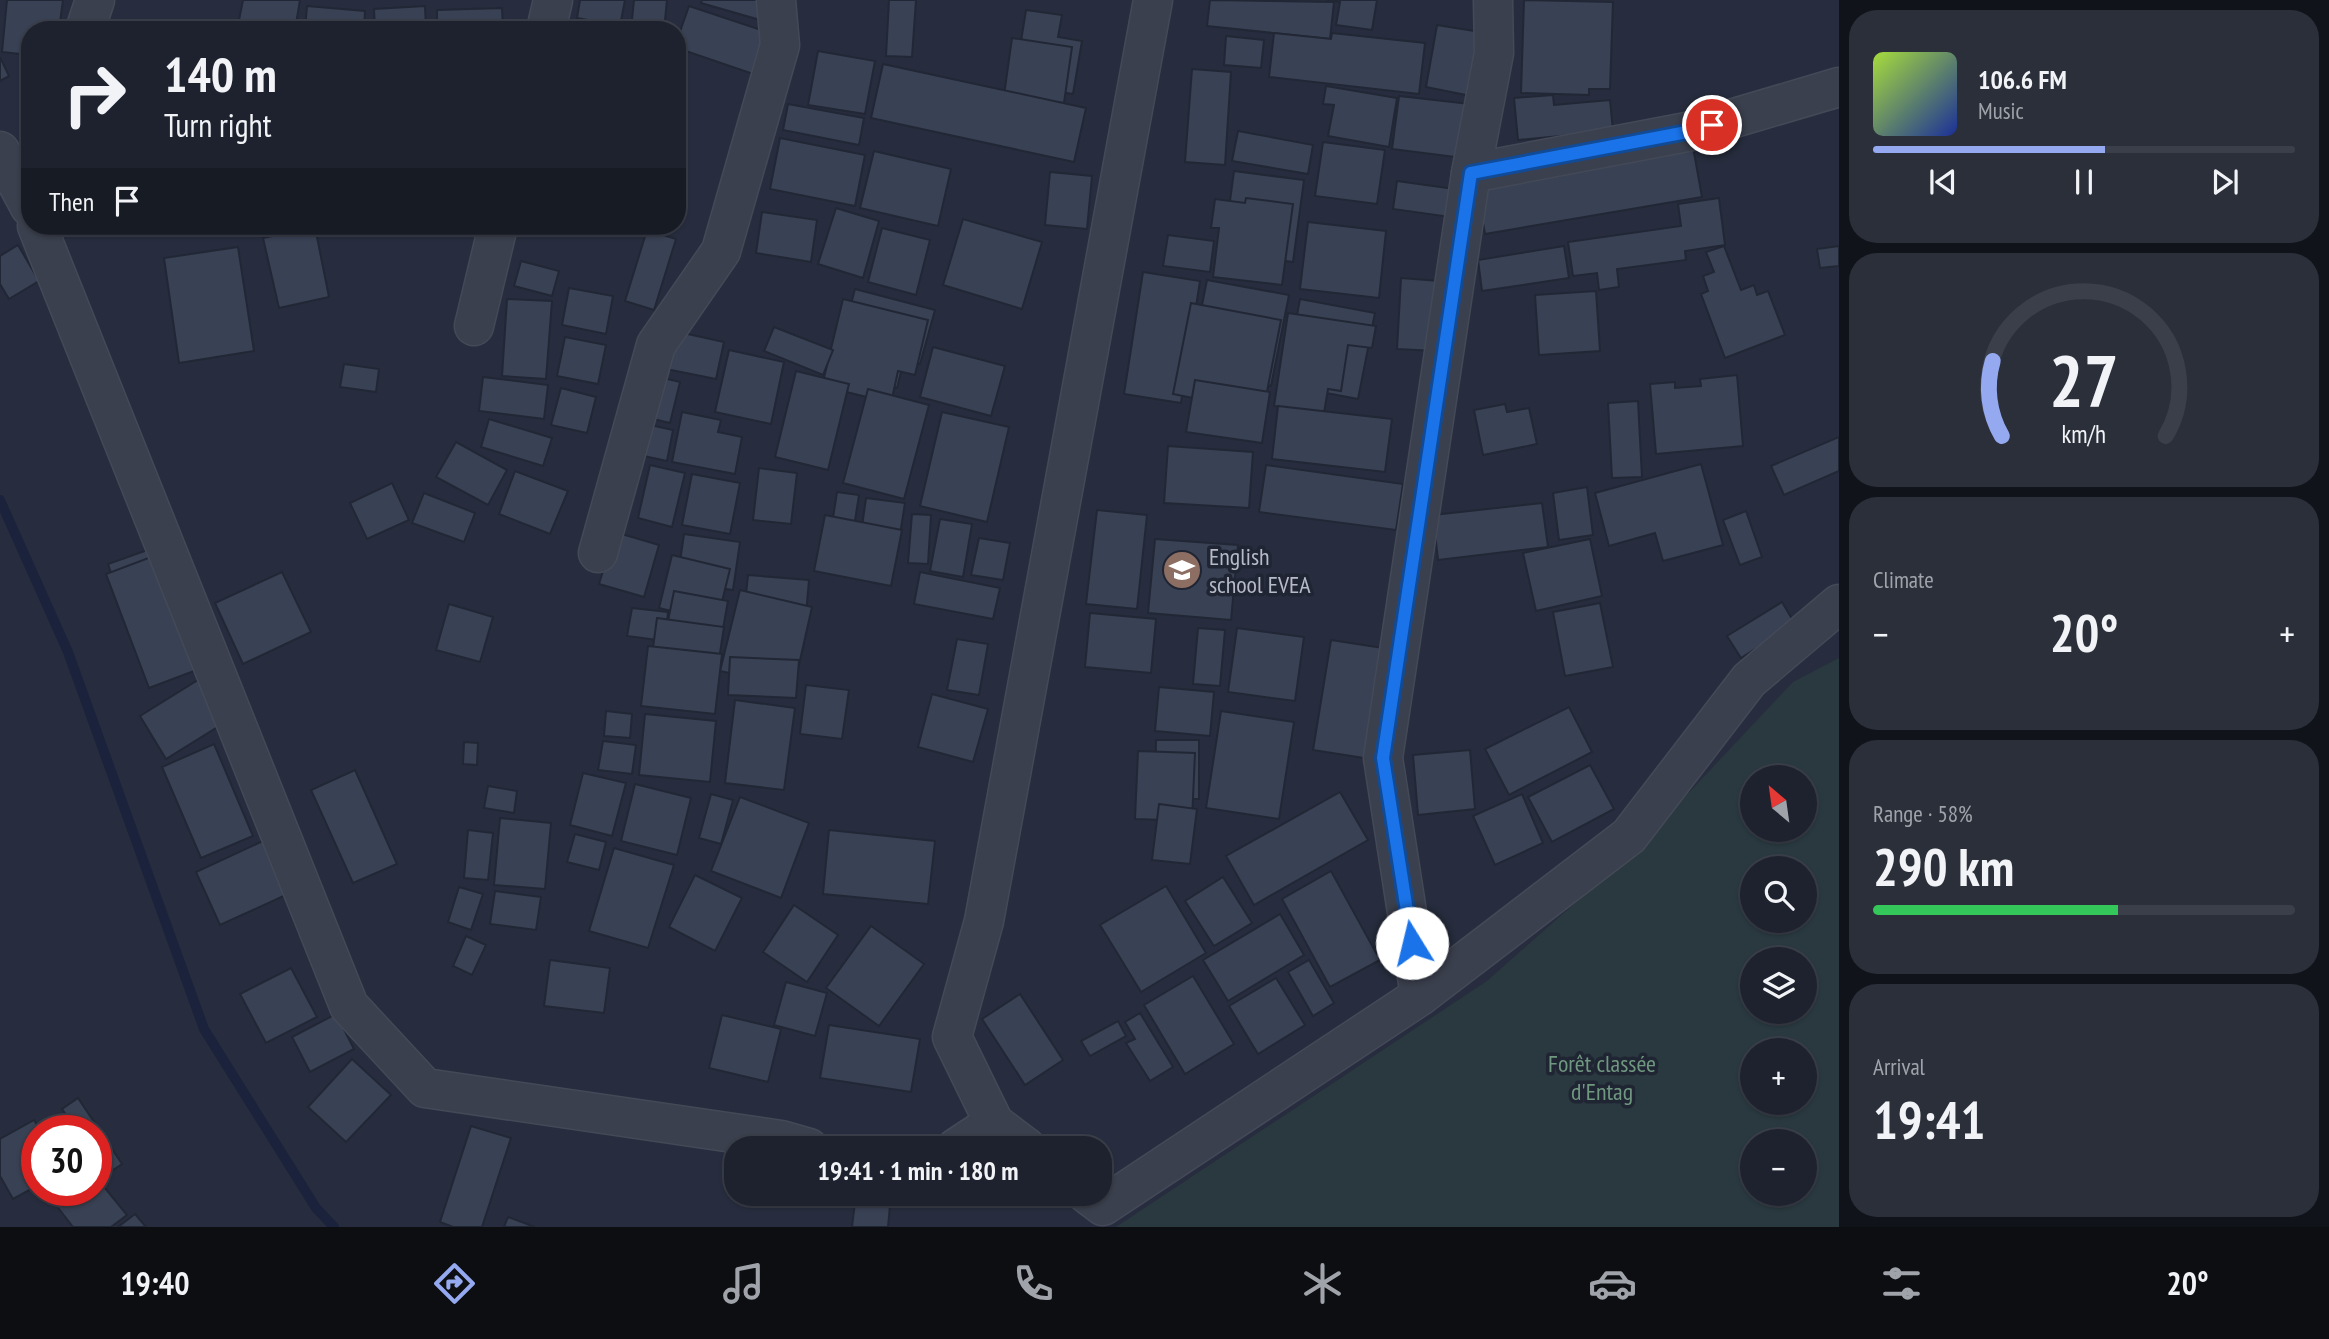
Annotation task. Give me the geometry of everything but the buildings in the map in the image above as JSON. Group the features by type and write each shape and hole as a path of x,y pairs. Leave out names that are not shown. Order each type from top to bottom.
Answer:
{"street":[{"path":"88,21 94,0"},
{"path":"548,21 553,0"},
{"path":"598,553 656,345 721,251 780,46 776,0"},
{"path":"1011,1136 994,1123 952,1037 984,921 1153,0"},
{"path":"1420,996 1383,758 1471,173 1494,53 1493,0"},
{"path":"1471,173 1687,132 1839,87"},
{"path":"0,151 21,190"},
{"path":"41,235 349,1006 425,1088 754,1136"},
{"path":"474,326 496,235"},
{"path":"1112,1200 1420,996 1629,836 1749,680 1839,604"},
{"path":"974,1136 994,1123"}],"green space":[{"name":"Forêt classée d'Entag","path":"1839,658 1839,1227 1116,1227 1487,981 1634,851 1793,682"}],"waterway":[{"path":"0,500 68,652 204,1029 316,1208 334,1227"}],"place":[{"name":"English school EVEA","path":"1182,570"}],"route":[{"path":"1412,943 1383,758 1471,173 1712,125"}]}
